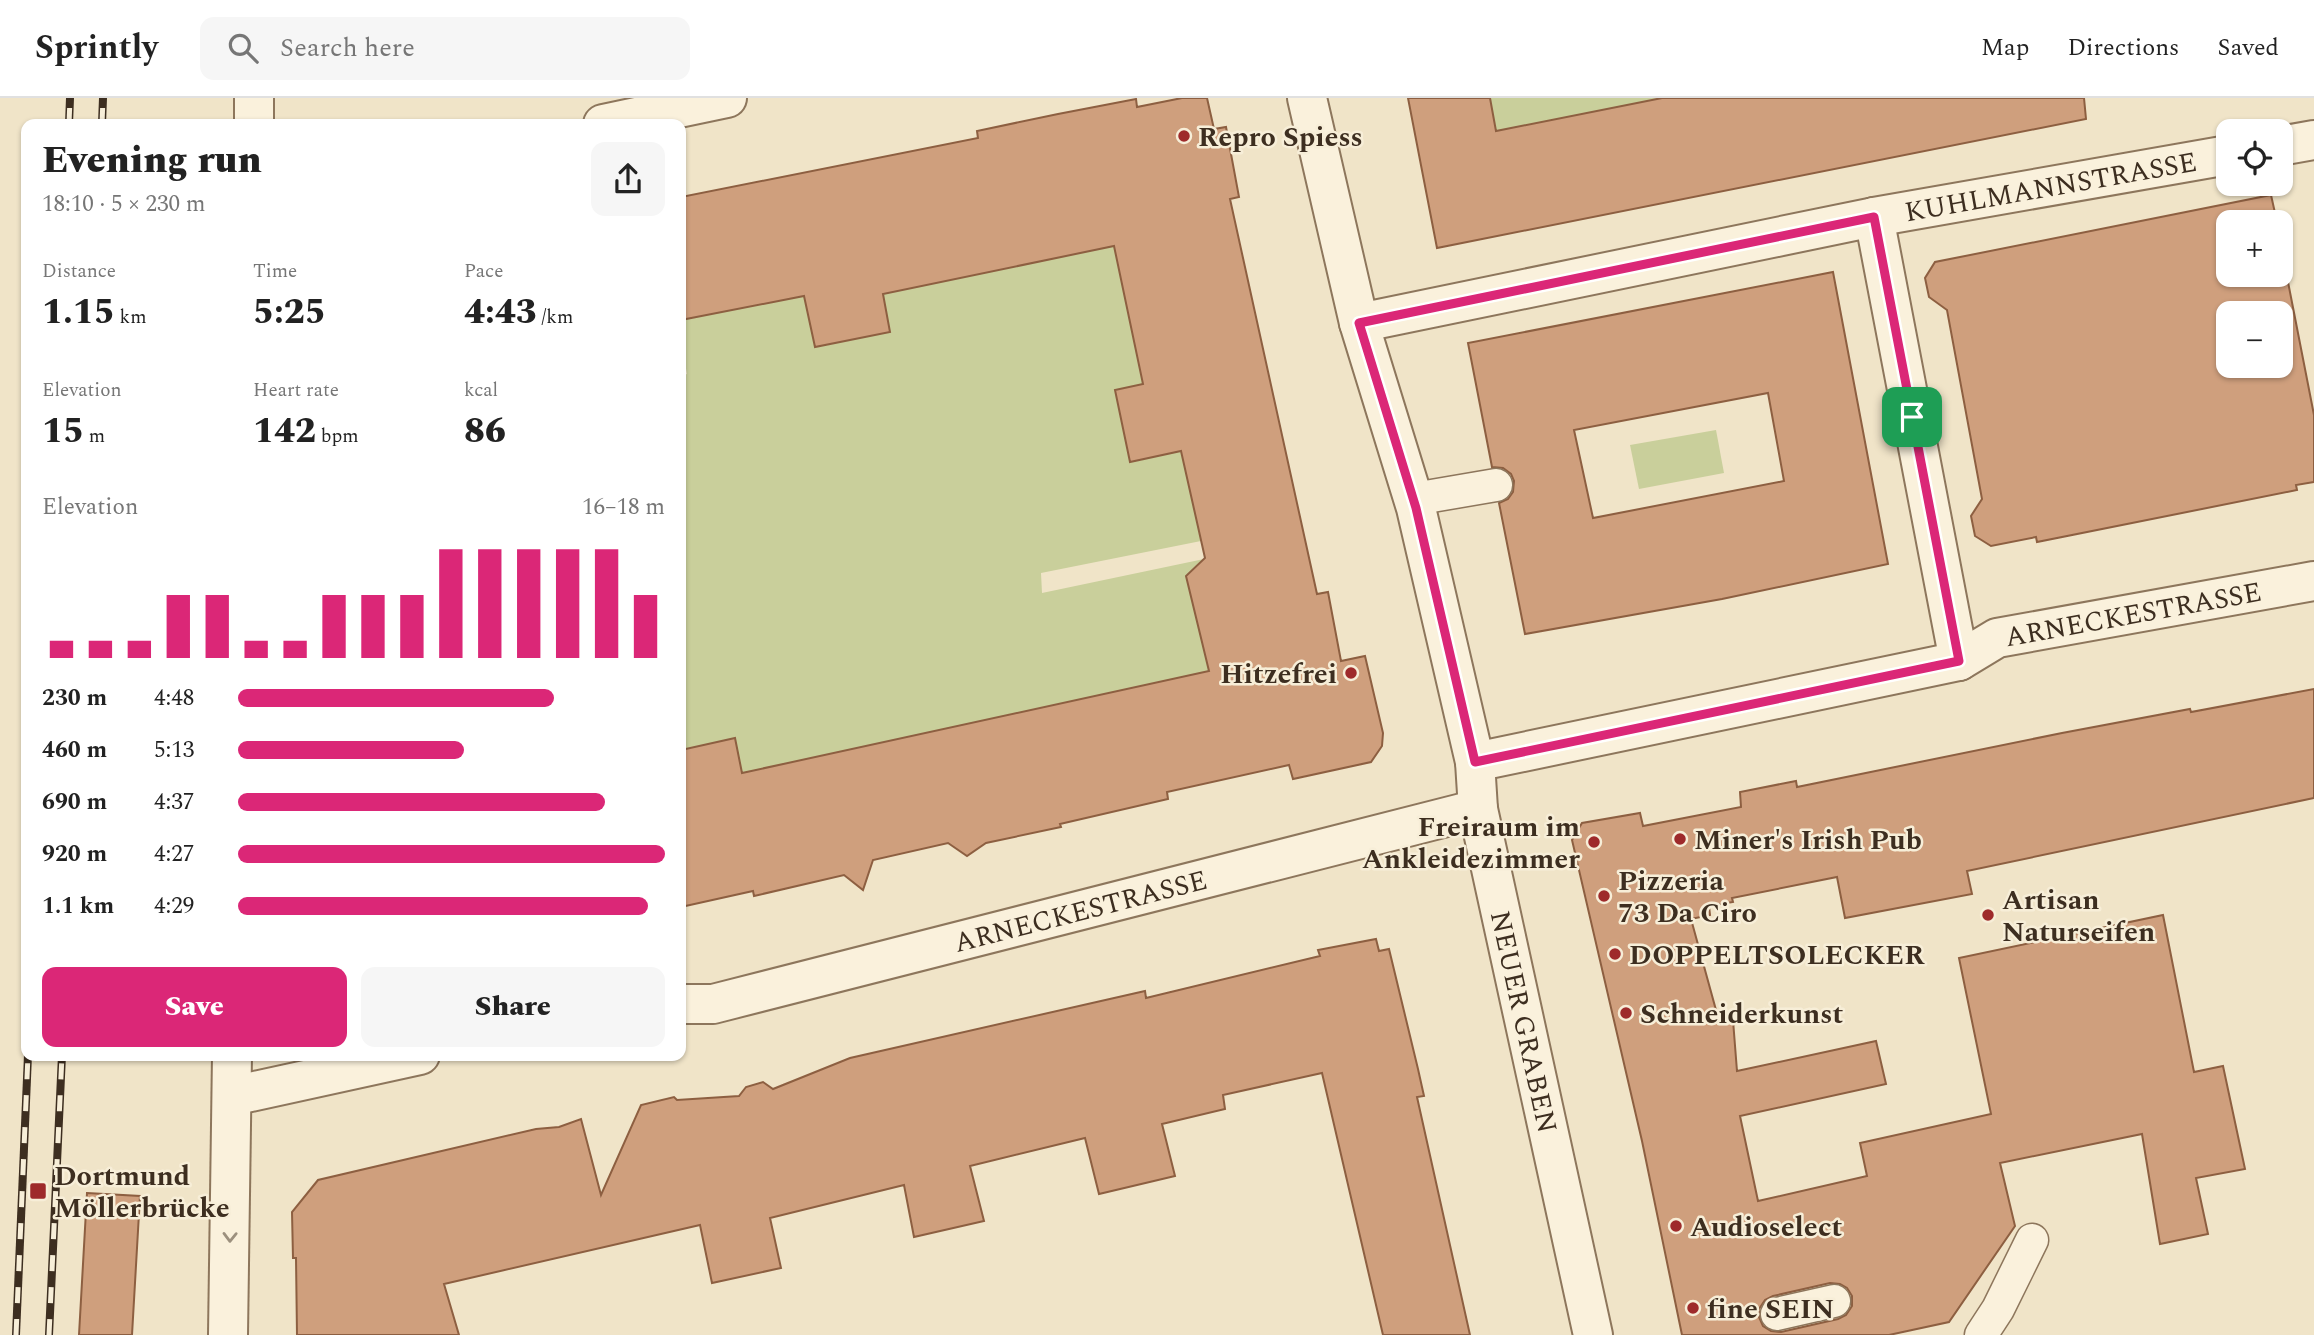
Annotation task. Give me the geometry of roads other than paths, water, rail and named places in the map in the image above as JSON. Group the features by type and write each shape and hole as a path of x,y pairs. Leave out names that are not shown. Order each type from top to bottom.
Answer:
{"street":[{"path":"254,98 254,119"},
{"path":"627,119 727,98"},
{"name":"NEUER GRABEN","path":"1307,98 1359,323 1414,499 1475,762 1478,809 1593,1335"},
{"path":"2293,144 2314,141"},
{"name":"KUHLMANNSTRASSE","path":"1359,323 1874,217 2216,157"},
{"name":"KUHLMANNSTRASSE","path":"1874,217 1959,661"},
{"name":"ARNECKESTRASSE","path":"1475,762 1959,661 1997,638 2314,581"},
{"name":"ARNECKESTRASSE","path":"686,1004 713,1004 1478,809"},
{"path":"228,1335 232,1061"},
{"path":"232,1096 392,1061"}],"lane":[{"path":"1414,499 1496,485"},
{"path":"1980,1335 1998,1309 2032,1240"},
{"path":"1777,1314 1834,1301"}],"railway":[{"path":"69,119 70,98"},
{"path":"102,119 103,98"},
{"path":"16,1335 28,1061"},
{"path":"49,1335 62,1061"}],"place":[{"name":"Repro Spiess","path":"1184,136"},
{"name":"Hitzefrei","path":"1351,673"},
{"name":"Miner's Irish Pub","path":"1680,839"},
{"name":"Freiraum im Ankleidezimmer","path":"1594,842"},
{"name":"Pizzeria 73 Da Ciro","path":"1604,896"},
{"name":"Artisan Naturseifen","path":"1988,915"},
{"name":"DOPPELTSOLECKER","path":"1615,954"},
{"name":"Schneiderkunst","path":"1626,1013"},
{"name":"Dortmund Möllerbrücke","path":"38,1191"},
{"name":"Audioselect","path":"1676,1226"},
{"name":"fine SEIN","path":"1693,1308"}]}
